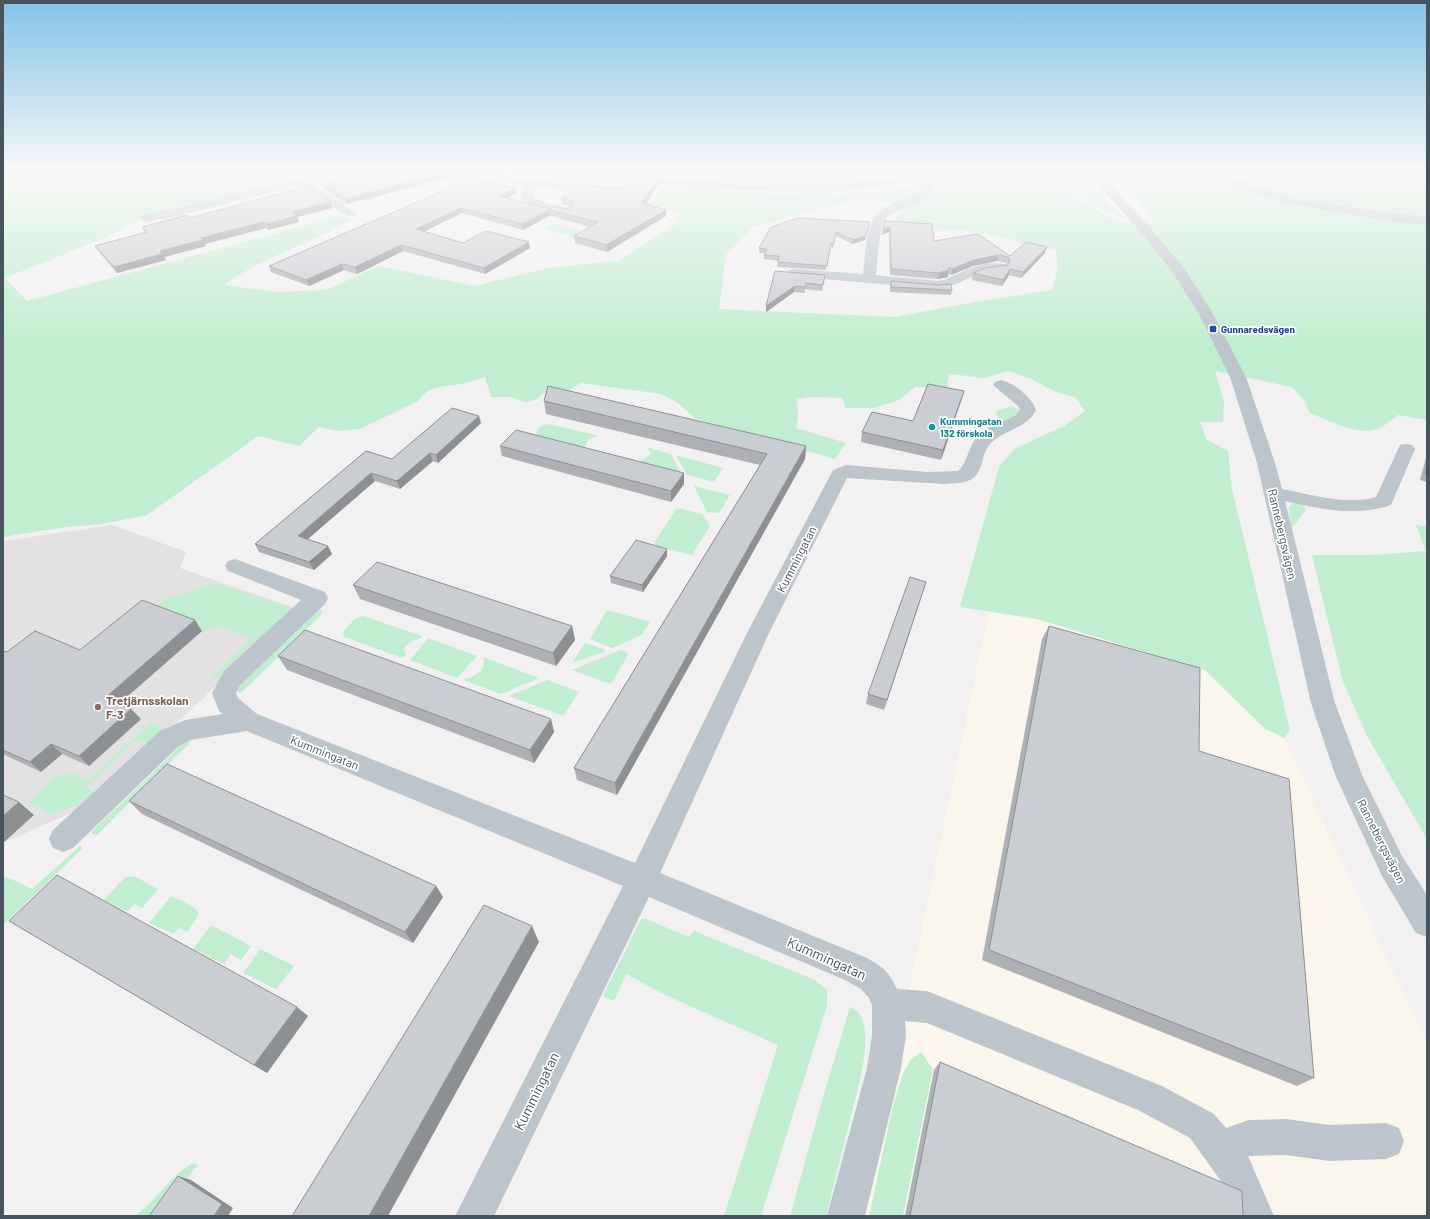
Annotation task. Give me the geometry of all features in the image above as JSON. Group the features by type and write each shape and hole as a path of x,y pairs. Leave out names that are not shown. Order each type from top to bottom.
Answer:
{"street":[{"path":"869,278 876,229"},
{"name":"Rannebergsvägen","path":"1144,229 1179,271 1205,312 1238,377 1266,463 1323,703 1349,777 1392,866 1427,922"},
{"path":"778,272 869,278 938,285 947,284 980,269 1000,267"},
{"name":"Kummingatan","path":"474,1216 642,880 755,638 840,474 846,471 943,478 964,476 970,470 982,440 999,429 1022,420 1026,415 1028,410 1026,404 1001,385"},
{"path":"1273,493 1343,505 1378,504 1384,501 1406,449"},
{"name":"Kummingatan","path":"235,566 317,598 232,678 224,693 228,704 248,721 642,880 856,969 872,978 880,987 888,1004 889,1036 884,1068 846,1216"},
{"path":"63,839 169,739 185,730 248,721"},
{"path":"888,1004 927,1007 1150,1098 1202,1126 1236,1171 1255,1216"},
{"path":"1219,1148 1249,1138 1279,1137 1329,1143 1386,1141"}],"shaded area":[{"name":"Tretjärnsskolan F-3","path":"112,525 186,552 180,568 298,609 89,805 3,843 3,541"},
{"path":"989,611 1037,619 1205,670 1265,729 1284,738 1427,1043 1427,1216 859,1216 899,1037"}],"green space":[{"path":"3,229 121,229 102,239 5,278 27,301 293,229 335,229 254,266 224,285 277,292 325,290 380,266 474,286 549,268 620,260 668,229 751,229 726,255 719,309 895,317 975,302 1052,290 1058,268 1056,250 972,231 942,229 1427,229 1427,420 1398,415 1384,426 1372,431 1361,431 1338,425 1310,413 1304,400 1292,387 1215,371 1224,401 1223,422 1200,422 1206,439 1228,451 1232,489 1290,730 1284,738 1265,729 1205,670 1037,619 960,607 999,467 1014,449 1064,426 1085,411 1075,397 1056,392 1029,378 1008,371 985,378 949,374 947,388 915,387 899,400 874,408 846,408 842,398 811,397 797,399 798,417 796,428 846,443 835,459 696,419 678,403 661,394 581,383 566,391 545,392 537,399 525,402 511,397 491,397 485,377 432,389 418,401 360,429 338,431 319,427 299,446 258,436 147,515 102,524 59,528 3,537"},
{"path":"545,229 574,229 590,233 580,239"},
{"path":"1011,406 1020,410 1021,414 1005,421 996,416 997,411"},
{"path":"549,424 598,436 588,440 585,449 536,436 540,427"},
{"path":"648,449 671,454 681,473 639,462 650,455 651,452"},
{"path":"679,456 723,468 714,482 687,475 677,457"},
{"path":"694,486 730,495 719,513 707,512"},
{"path":"1297,502 1304,503 1305,511 1292,528 1290,523 1289,506"},
{"path":"677,508 702,514 710,526 692,555 656,546 655,541"},
{"path":"1416,525 1427,527 1427,839 1367,736 1342,679 1312,555 1372,555 1426,551"},
{"path":"214,584 219,584 294,609 224,677 215,679 213,678 214,675 244,647 251,638 218,626 203,631 150,610 170,597"},
{"path":"607,610 650,622 642,635 612,648 590,639"},
{"path":"316,611 323,611 320,616 246,688 240,693 237,692 238,687"},
{"path":"363,616 423,637 408,644 404,649 406,655 402,658 344,637 343,632 350,624 357,618"},
{"path":"428,638 477,656 457,678 410,660"},
{"path":"585,643 605,650 604,652 572,663"},
{"path":"621,650 627,652 628,655 611,684 572,670"},
{"path":"483,657 539,678 501,694 463,680 479,673 484,662"},
{"path":"547,680 579,692 563,716 509,696"},
{"path":"151,723 167,729 150,745 136,740 86,787 98,794 91,801 49,814 29,802 55,777 73,773 88,780"},
{"path":"188,739 192,741 97,835 92,834 92,831"},
{"path":"80,846 82,846 82,849 3,925 3,877 7,877 32,889"},
{"path":"134,876 158,889 142,908 134,904 128,911 103,901 124,878"},
{"path":"171,896 191,905 199,914 187,932 179,928 174,934 149,923"},
{"path":"641,919 646,919 689,937 694,931 815,980 827,990 827,1006 761,1216 724,1216 778,1045 665,995 626,974 614,1001 603,996"},
{"path":"211,925 251,946 241,960 231,954 224,964 193,949"},
{"path":"260,949 294,966 276,989 243,973"},
{"path":"850,1007 857,1011 862,1018 865,1038 864,1059 826,1216 790,1216 821,1104"},
{"path":"921,1052 933,1069 903,1216 869,1216 892,1110 902,1075 911,1059"},
{"path":"192,1164 198,1164 160,1216 134,1216 149,1204 176,1175"}],"building":[{"path":"144,229 236,229 201,238 203,240 160,251 162,254 114,267 95,246 147,232"},
{"path":"355,229 416,229 463,243 486,231 529,242 484,268 401,245 355,267 342,264 306,280 269,266"},
{"path":"586,229 634,229 606,245 574,236"},
{"path":"770,229 868,229 866,236 853,240 836,232 834,243 831,243 827,266 778,262 779,256 764,255 767,249 759,248"},
{"path":"890,229 933,229 934,241 978,234 1010,256 1026,242 1047,247 1023,272 1010,269 1003,280 973,273 985,268 1008,265 1010,260 1008,257 999,255 974,260 952,269 949,268 949,270 939,273 891,269"},
{"path":"775,271 825,275 823,285 806,283 805,287 795,286 766,306"},
{"path":"891,281 939,285 951,284 952,290 891,287"},
{"name":"Kummingatan 132 förskola","path":"928,384 964,391 943,450 862,432 872,412 913,421"},
{"path":"548,386 806,446 615,783 574,768 767,454 544,401"},
{"path":"452,408 479,416 436,455 430,453 397,481 371,473 298,536 328,546 309,562 255,544 366,451 392,459"},
{"path":"516,430 684,473 671,491 500,446"},
{"path":"636,540 667,549 642,585 610,576"},
{"path":"377,562 572,626 553,653 353,585"},
{"path":"910,577 926,582 887,700 868,694"},
{"path":"142,600 195,620 105,698 131,709 79,756 51,744 30,762 3,750 3,651 7,652 35,631 80,650"},
{"path":"1049,626 1200,668 1199,751 1289,779 1314,1078 989,950"},
{"path":"305,630 551,719 530,750 278,656"},
{"path":"167,764 436,886 405,932 129,801"},
{"path":"3,795 19,802 3,816"},
{"path":"57,875 297,1007 254,1065 9,921"},
{"path":"484,905 532,926 369,1216 292,1216"},
{"path":"940,1062 1242,1191 1243,1216 910,1216"},
{"path":"178,1176 222,1204 214,1216 149,1216"}],"place":[{"name":"Gunnaredsvägen","path":"1213,329"},
{"name":"Kummingatan 132 förskola","path":"932,427"},
{"name":"Tretjärnsskolan F-3","path":"98,707"}]}
